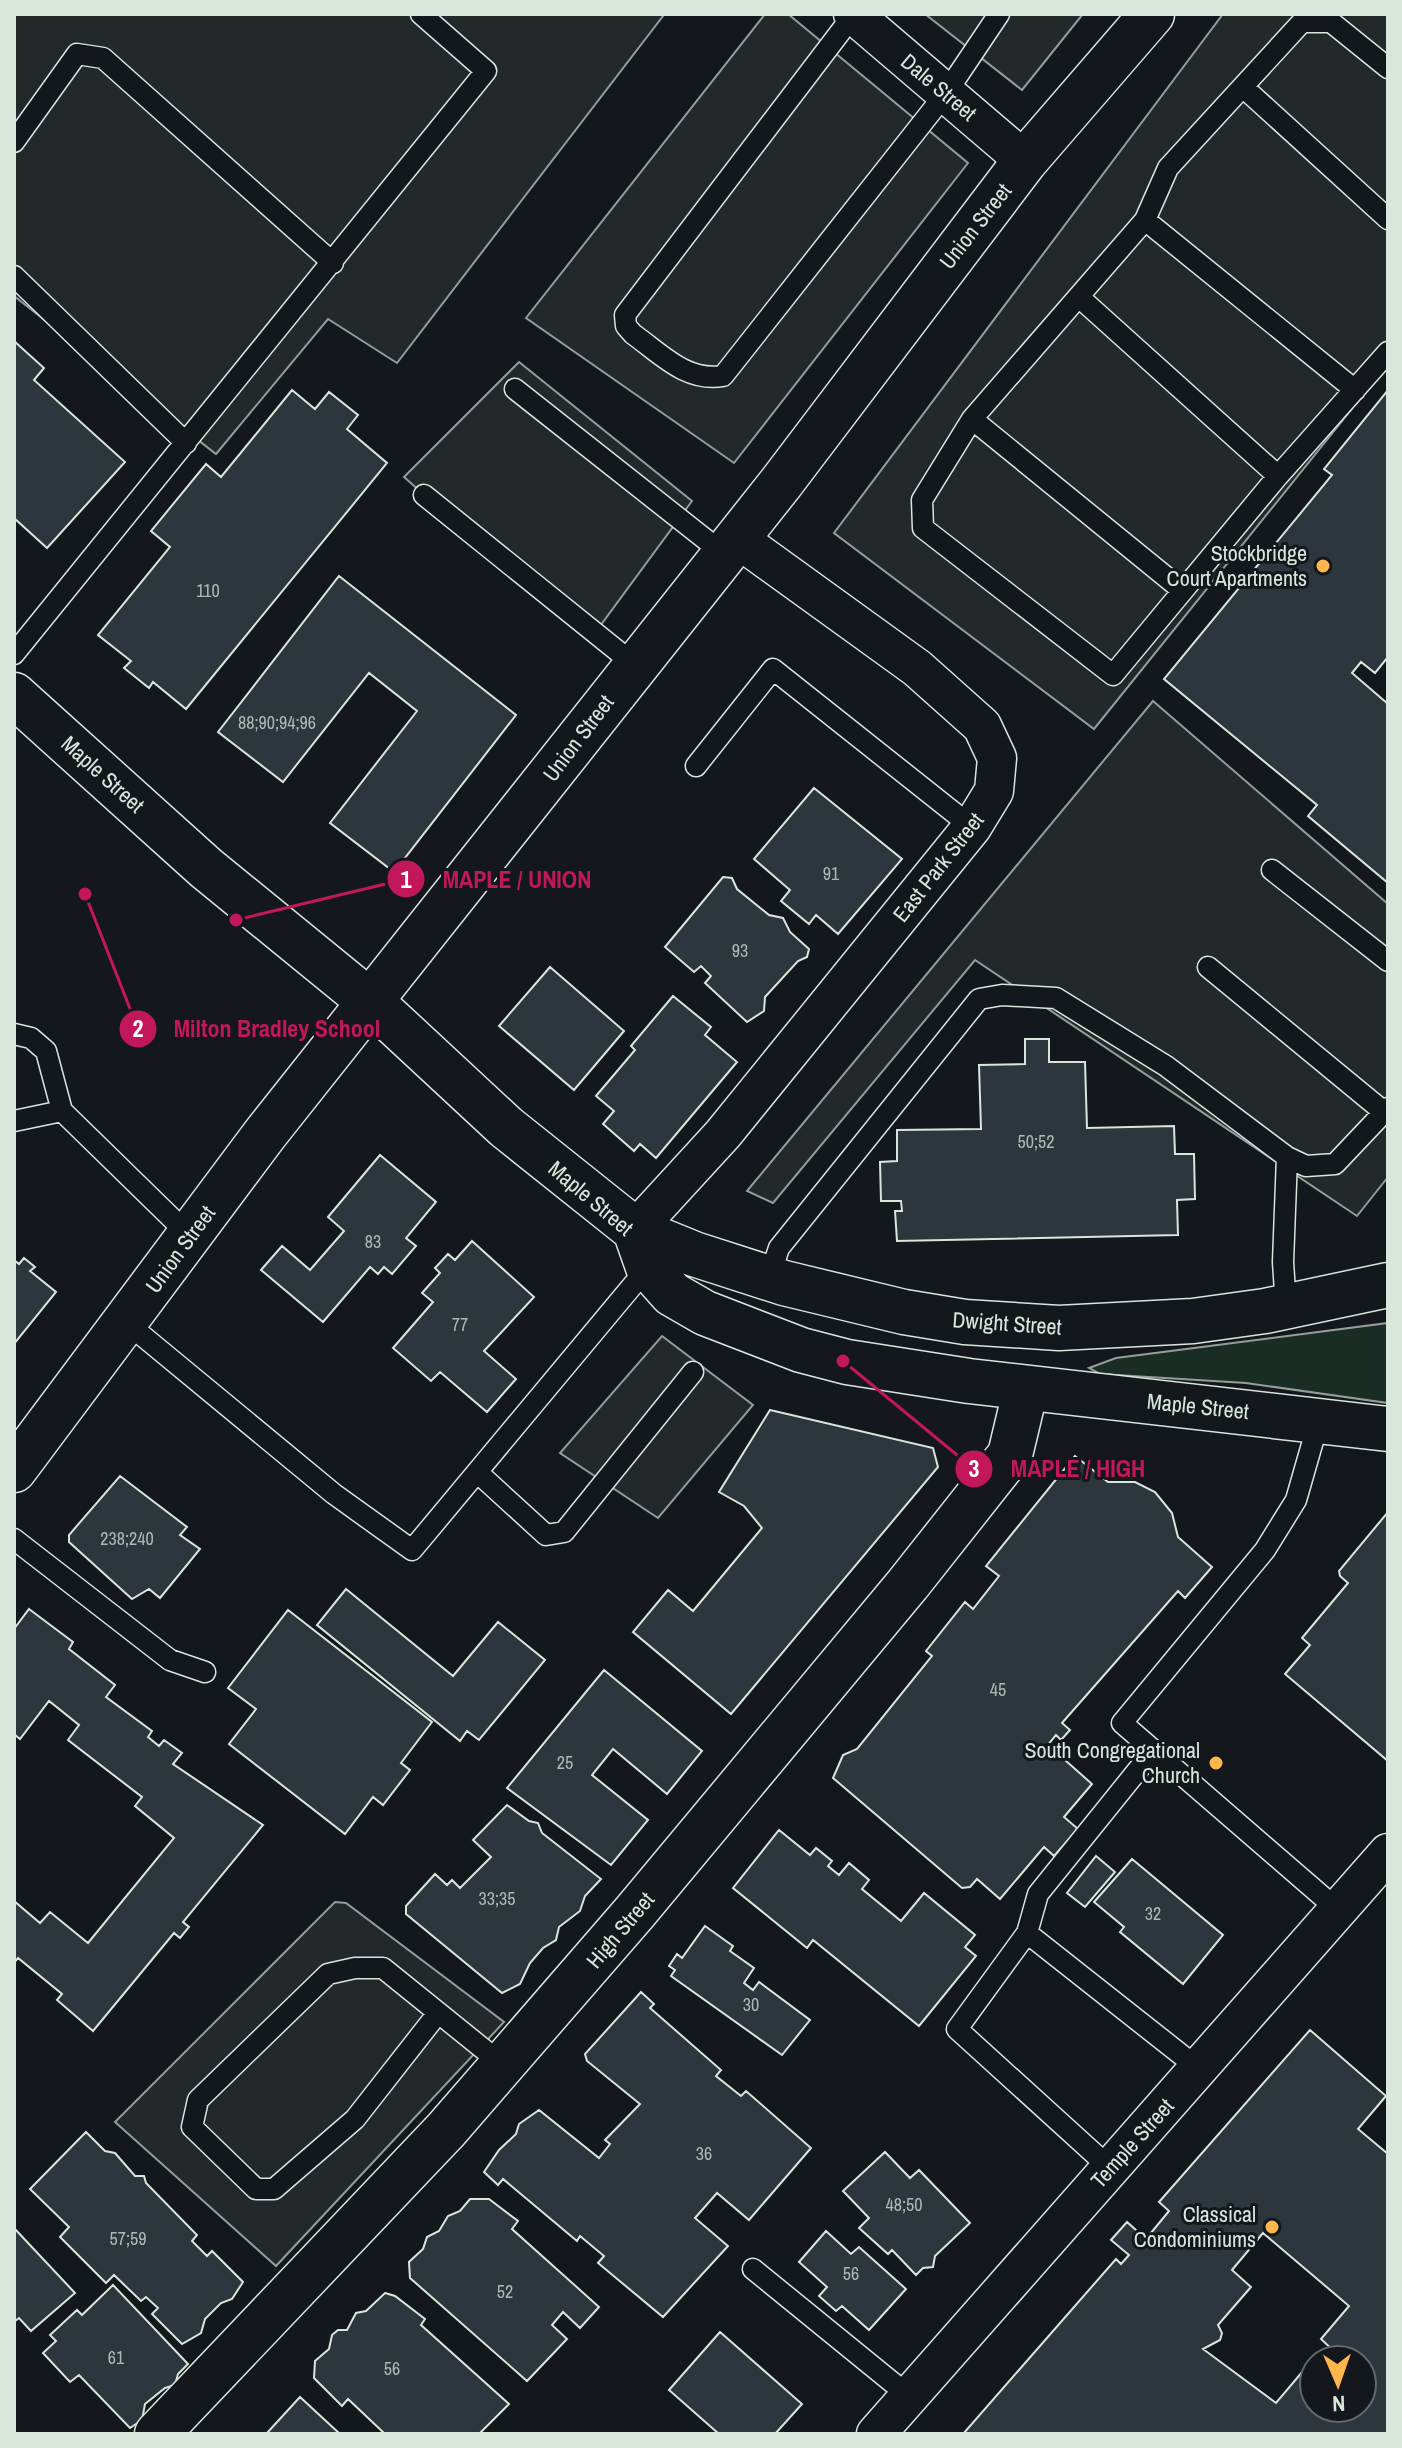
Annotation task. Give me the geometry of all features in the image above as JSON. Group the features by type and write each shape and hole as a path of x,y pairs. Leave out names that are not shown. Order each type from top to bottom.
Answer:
{"street":[{"name":"Dale Street","path":"853,14 1025,161"},
{"name":"Union Street","path":"14,1470 370,1002 503,838 1025,161 1152,14"},
{"name":"East Park Street","path":"642,1248 723,1134 972,827 994,791 997,758 982,726 917,668 730,546"},
{"name":"Maple Street","path":"14,695 206,868 370,1002 642,1248 672,1294 687,1304 801,1350 893,1370 1388,1429"},
{"name":"Dwight Street","path":"642,1248 694,1254 769,1278 904,1312 1012,1326 1149,1325 1286,1307 1388,1285"},
{"name":"High Street","path":"157,2434 377,2206 503,2065 999,1474 1013,1447 1026,1388"},
{"name":"Temple Street","path":"876,2434 1388,1853"}],"lane":[{"path":"14,654 486,71 421,14"},
{"path":"853,14 625,315 626,326 633,334 689,375 706,378 723,376 946,93 999,14"},
{"path":"1388,68 1331,22 1302,22 1168,168 1145,220 972,419 922,500 923,528 1113,675 1278,476 1388,352"},
{"path":"14,142 77,54 103,58 333,263"},
{"path":"1243,87 1388,219"},
{"path":"1145,220 1355,390"},
{"path":"14,276 186,443"},
{"path":"1079,297 1278,476"},
{"path":"515,389 730,546"},
{"path":"972,419 1182,590"},
{"path":"424,495 635,665"},
{"path":"696,766 773,669 972,827"},
{"path":"1272,870 1388,961"},
{"path":"769,1278 779,1248 979,999 1002,995 1056,998 1166,1066 1287,1157 1306,1166 1335,1164 1386,1110 1208,967"},
{"path":"14,1034 31,1038 46,1051 62,1111 190,1236"},
{"path":"14,1121 62,1111"},
{"path":"1286,1307 1283,1262 1287,1157"},
{"path":"127,1323 334,1494 412,1550 477,1472 642,1248"},
{"path":"477,1472 546,1535 564,1532 693,1372"},
{"path":"1319,1420 1296,1500 1265,1550 1122,1723 1338,1910"},
{"path":"14,1539 170,1660 205,1672"},
{"path":"1110,2168 957,2029 1027,1933 1038,1894 1154,1750"},
{"path":"1027,1933 1198,2068"},
{"path":"438,2013 355,2119 274,2189 256,2189 192,2127 198,2100 328,1974 355,1968 383,1968 503,2065"},
{"path":"753,2269 909,2396"}],"green space":[{"path":"1388,1323 1388,1403 1246,1383 1100,1374 1089,1368 1116,1358"}],"shaded area":[{"path":"14,14 663,16 397,363 328,319 216,454 14,296"},
{"path":"765,14 788,14 968,163 734,463 526,318"},
{"path":"925,14 1083,14 1022,90"},
{"path":"1223,14 1388,14 1388,364 1094,729 834,533"},
{"path":"519,362 692,501 589,641 404,477"},
{"path":"1153,701 1388,904 1388,1177 1357,1216 975,960 773,1203 747,1191"},
{"path":"662,1336 753,1405 658,1518 560,1453"},
{"path":"335,1902 346,1903 504,2022 276,2266 115,2122"}],"building":[{"path":"14,341 44,368 34,380 125,462 47,548 14,518"},
{"path":"292,390 315,409 329,392 358,415 347,429 387,463 186,709 153,682 149,688 124,668 131,661 98,635 170,547 151,531 206,464 221,477"},
{"name":"Stockbridge Court Apartments","path":"1388,390 1388,657 1375,673 1361,662 1352,673 1388,704 1388,883 1308,816 1317,805 1164,679 1332,475 1324,469"},
{"path":"339,576 516,715 394,872 330,823 417,711 369,673 283,782 218,732"},
{"path":"814,788 902,859 838,934 816,915 809,924 781,901 790,890 754,859"},
{"path":"723,877 732,878 737,889 769,915 783,918 790,932 809,949 807,957 798,961 765,997 764,1011 747,1022 705,983 711,976 701,966 694,972 665,947"},
{"path":"550,967 624,1031 574,1090 499,1026"},
{"path":"673,996 711,1027 705,1035 737,1062 656,1158 640,1144 634,1151 603,1124 614,1111 596,1096 635,1050 631,1046"},
{"path":"1025,1039 1049,1039 1049,1062 1085,1062 1087,1128 1174,1126 1175,1154 1194,1154 1195,1199 1177,1200 1178,1235 897,1241 895,1211 902,1211 901,1201 881,1201 880,1162 897,1161 897,1130 981,1129 979,1065 1025,1064"},
{"path":"380,1155 436,1202 406,1238 416,1246 392,1274 384,1267 378,1274 370,1267 323,1322 261,1270 282,1246 310,1270 344,1231 328,1217"},
{"path":"472,1241 534,1297 484,1351 516,1379 487,1412 440,1372 431,1381 393,1348 433,1302 422,1293 440,1273 435,1268 448,1254 455,1260"},
{"path":"24,1258 35,1267 30,1271 56,1292 14,1344 14,1260 19,1264"},
{"path":"770,1410 933,1448 938,1467 731,1714 633,1632 668,1590 693,1611 762,1528 744,1506 719,1492"},
{"path":"1075,1456 1108,1482 1135,1482 1155,1492 1172,1513 1178,1537 1212,1567 1185,1598 1178,1591 1062,1723 1070,1730 1061,1740 1056,1735 1048,1745 1092,1784 1064,1817 1078,1829 1054,1856 1044,1847 1000,1899 977,1879 970,1887 962,1888 833,1778 843,1755 857,1749 932,1656 926,1651 965,1602 973,1609 999,1576 986,1566"},
{"path":"120,1476 187,1527 180,1535 200,1549 160,1598 149,1589 132,1599 69,1542 69,1535"},
{"path":"1388,1512 1388,1761 1285,1674 1310,1645 1302,1638 1348,1583 1339,1571"},
{"path":"346,1589 453,1676 498,1622 545,1660 479,1740 467,1731 460,1741 317,1625"},
{"path":"29,1609 73,1642 69,1649 115,1685 106,1697 152,1731 148,1737 159,1746 164,1740 182,1753 173,1764 263,1825 183,1922 189,1927 180,1938 174,1933 93,2031 57,2000 62,1994 18,1958 14,1963 14,1901 40,1923 50,1912 88,1943 174,1838 135,1806 142,1797 68,1740 79,1725 49,1701 20,1739 14,1734 14,1629"},
{"path":"288,1610 432,1722 401,1763 410,1770 383,1805 373,1797 345,1834 229,1744 256,1709 228,1688"},
{"path":"604,1670 702,1751 667,1794 613,1749 592,1775 648,1820 611,1865 507,1788"},
{"path":"507,1805 529,1821 538,1823 542,1833 601,1879 585,1896 580,1911 559,1927 556,1940 543,1948 530,1963 520,1984 502,1993 406,1914 406,1906 435,1874 447,1885 452,1880 460,1888 491,1857 473,1840"},
{"path":"779,1830 810,1855 816,1848 832,1861 828,1866 839,1875 849,1863 869,1880 862,1889 901,1921 924,1893 975,1935 965,1947 976,1956 919,2026 813,1940 807,1948 733,1888"},
{"path":"1096,1856 1115,1872 1085,1907 1067,1893"},
{"path":"1132,1859 1223,1935 1183,1984 1120,1932 1124,1927 1094,1902"},
{"path":"705,1926 733,1946 730,1951 754,1968 744,1983 753,1990 759,1982 810,2020 782,2055 671,1976 675,1970 669,1966 677,1954 682,1958"},
{"path":"641,1992 654,2004 650,2008 721,2070 716,2076 741,2096 746,2091 811,2148 749,2220 717,2193 695,2218 728,2246 663,2317 598,2263 604,2256 580,2236 577,2241 503,2179 498,2185 484,2172 499,2150 516,2134 519,2124 539,2110 599,2158 610,2144 605,2140 640,2104 587,2061 585,2054"},
{"name":"Classical Condominiums","path":"1310,2030 1386,2096 1358,2129 1388,2154 1388,2434 963,2434 1116,2259 1121,2264 1129,2255 1111,2240 1127,2222 1146,2239 1169,2211 1159,2202","holes":["1263,2233 1349,2306 1321,2339 1326,2344 1378,2344 1378,2424 1298,2424 1298,2377 1276,2403 1203,2349 1220,2340 1222,2333 1218,2325 1251,2287 1232,2270"]},
{"path":"86,2132 105,2151 115,2153 135,2176 144,2176 146,2183 197,2235 192,2241 207,2256 212,2251 243,2282 232,2299 221,2303 205,2319 201,2333 182,2344 152,2314 158,2308 146,2297 141,2301 114,2275 106,2283 60,2237 69,2227 30,2189"},
{"path":"885,2152 910,2178 919,2170 970,2223 935,2256 933,2267 923,2268 916,2275 892,2250 888,2254 859,2228 869,2218 843,2191"},
{"path":"470,2199 489,2199 518,2221 512,2229 599,2307 580,2328 563,2312 552,2325 567,2339 527,2381 410,2278 409,2262 423,2249 427,2237 439,2231 448,2216 460,2211"},
{"path":"14,2228 75,2293 31,2331 19,2318 14,2322"},
{"path":"826,2231 851,2254 859,2247 906,2289 869,2330 842,2306 836,2311 819,2296 827,2287 799,2262"},
{"path":"113,2285 188,2364 178,2374 175,2385 165,2388 145,2404 142,2420 130,2428 79,2375 70,2382 43,2353 56,2341 50,2335 77,2310 82,2315"},
{"path":"385,2293 395,2296 425,2319 421,2325 509,2404 479,2434 385,2434 348,2399 342,2406 314,2378 315,2361 329,2349 332,2335 338,2330 347,2330 356,2313 366,2311"},
{"path":"720,2332 802,2404 775,2434 719,2434 669,2390"},
{"path":"300,2397 340,2434 266,2434"}],"place":[{"name":"Stockbridge Court Apartments","path":"1323,566"},
{"name":"Milton Bradley School","path":"85,894"},
{"name":"MAPLE / UNION","path":"236,920"},
{"name":"MAPLE / HIGH","path":"843,1361"},
{"name":"South Congregational Church","path":"1216,1763"},
{"name":"Classical Condominiums","path":"1272,2227"}]}
